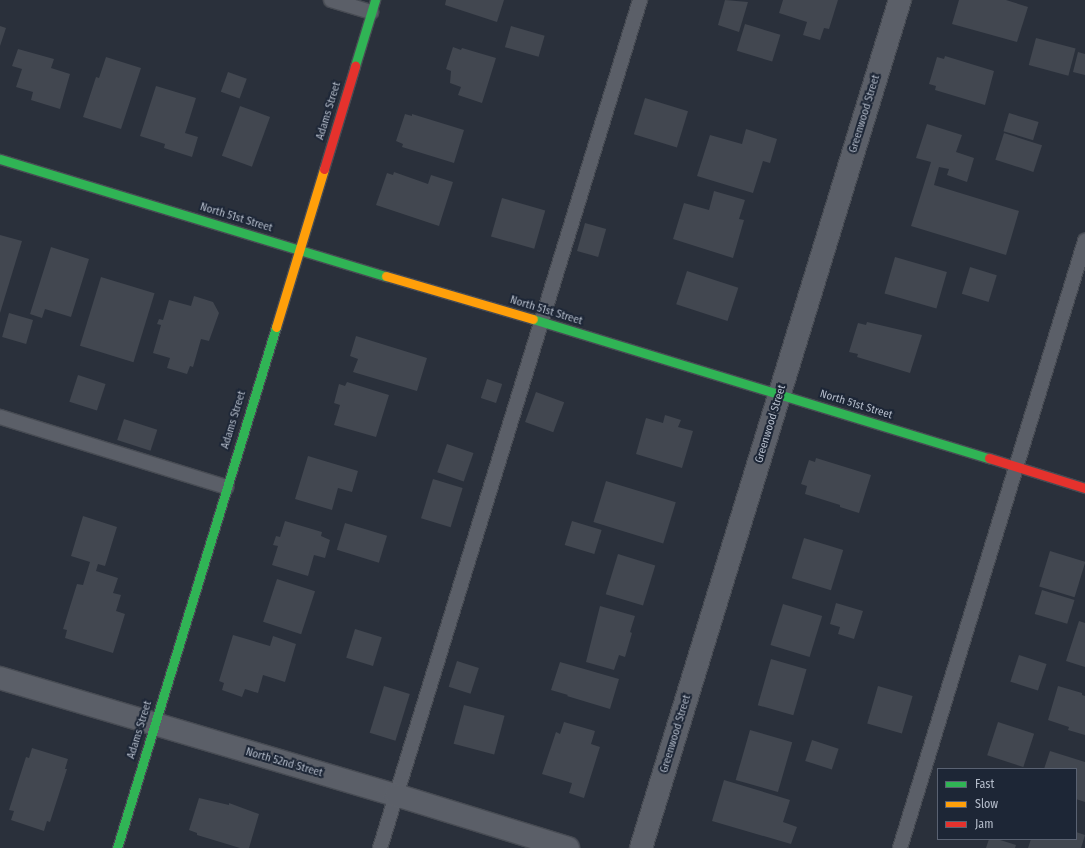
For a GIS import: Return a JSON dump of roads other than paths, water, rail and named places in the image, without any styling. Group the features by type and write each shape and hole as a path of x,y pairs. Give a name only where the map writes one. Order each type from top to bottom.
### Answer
{"street":[{"name":"Greenwood Street","path":"641,848 900,0"},
{"name":"Adams Street","path":"116,848 373,6"},
{"name":"North 51st Street","path":"0,159 299,250 541,321 1085,488"},
{"name":"North 52nd Street","path":"0,678 154,725 396,795 568,848"}],"lane":[{"path":"332,0 373,6"},
{"path":"380,848 640,0"},
{"path":"900,848 1085,241"},
{"path":"0,417 226,486"}]}
